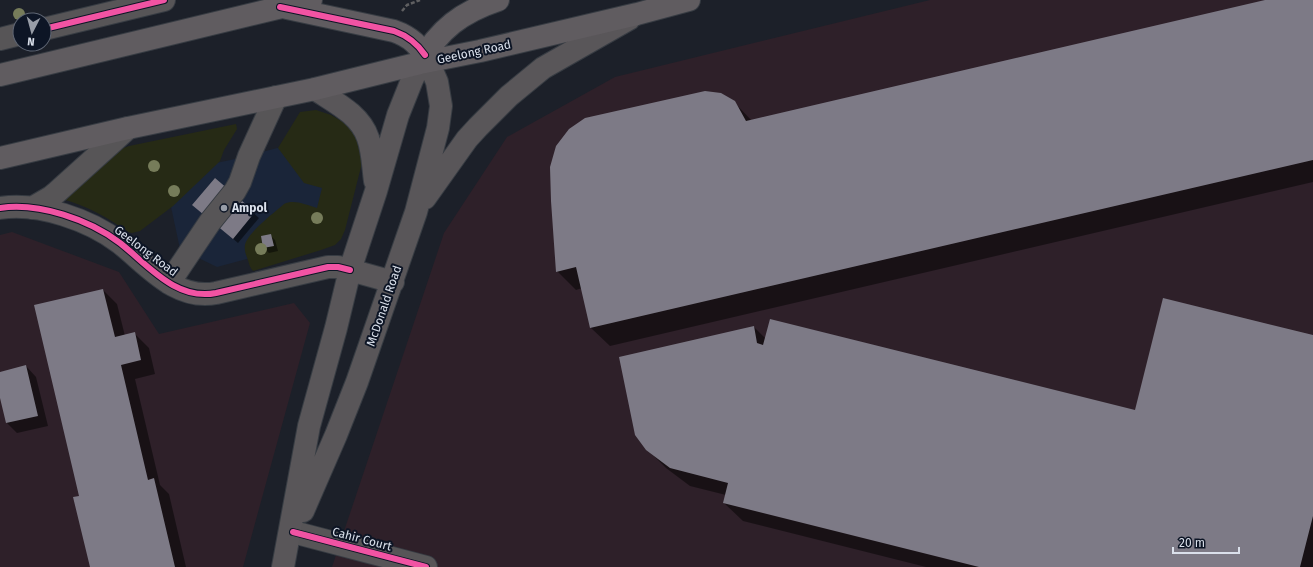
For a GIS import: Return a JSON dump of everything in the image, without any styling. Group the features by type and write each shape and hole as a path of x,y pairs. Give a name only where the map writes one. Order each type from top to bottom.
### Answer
{"highway":[{"path":"0,74 310,0"},
{"path":"425,60 438,36 455,21 481,6 498,0"},
{"name":"Geelong Road","path":"0,158 128,128 314,89 425,60 480,51 637,14 689,0"},
{"path":"280,7 394,31 414,41 425,60"}],"main road":[{"path":"416,212 467,139 508,96 534,74 637,14"},
{"name":"McDonald Road","path":"283,567 291,537 310,426 350,270 398,115 409,86 425,60 437,82 441,106 438,128 416,212 357,382 336,435 291,537"},
{"path":"314,89 349,112 363,128 368,137 370,146 376,190"},
{"path":"350,270 392,282"}],"street":[{"path":"52,27 164,0"},
{"path":"0,39 12,36"},
{"path":"169,283 210,222 235,191 276,97"},
{"path":"32,208 54,195 128,128"},
{"name":"Geelong Road","path":"0,208 32,208 67,216 97,228 120,243 158,276 169,283 198,294 211,294 334,267 350,270"},
{"name":"Cahir Court","path":"291,537 426,567"}],"shaded area":[{"path":"930,0 1313,0 1313,567 332,567 444,233 507,137 615,77"},
{"path":"318,137 331,236 217,267 180,249 164,174 240,158"},
{"path":"12,232 119,272 159,334 294,303 310,323 243,567 0,567 0,235"}],"green space":[{"path":"316,110 331,115 343,122 352,131 357,141 362,163 345,230 341,239 335,245 253,271 245,252 245,245 256,229 284,204 292,202 317,208 322,188 304,183 278,148 300,112"},
{"path":"236,124 237,129 224,150 220,161 173,206 140,231 132,233 128,232 96,212 62,199 121,149 129,146"}],"building":[{"path":"1265,0 1313,0 1313,160 590,328 576,267 556,272 550,167 556,146 569,129 585,118 705,91 721,93 735,101 746,121"},
{"name":"Ampol","path":"215,178 255,212 233,239 192,205"},
{"path":"271,234 274,246 263,248 261,236"},
{"path":"103,289 115,337 135,332 141,360 121,365 148,480 154,478 175,567 90,567 73,497 79,496 34,305"},
{"path":"1163,298 1313,335 1313,516 1300,567 979,567 723,503 728,483 670,468 646,450 635,435 619,357 754,326 757,343 763,345 770,319 1135,410"},
{"path":"26,365 38,416 6,423 0,398 0,372"}],"cycle path":[{"path":"52,27 164,0"},
{"path":"280,7 394,31 412,40 425,55"},
{"path":"0,208 15,207 47,210 79,220 108,235 120,243 152,271 175,286 188,292 202,294 216,293 328,267 338,267 350,270"},
{"path":"293,532 426,567"}],"place":[{"name":"Ampol","path":"224,208"}]}
